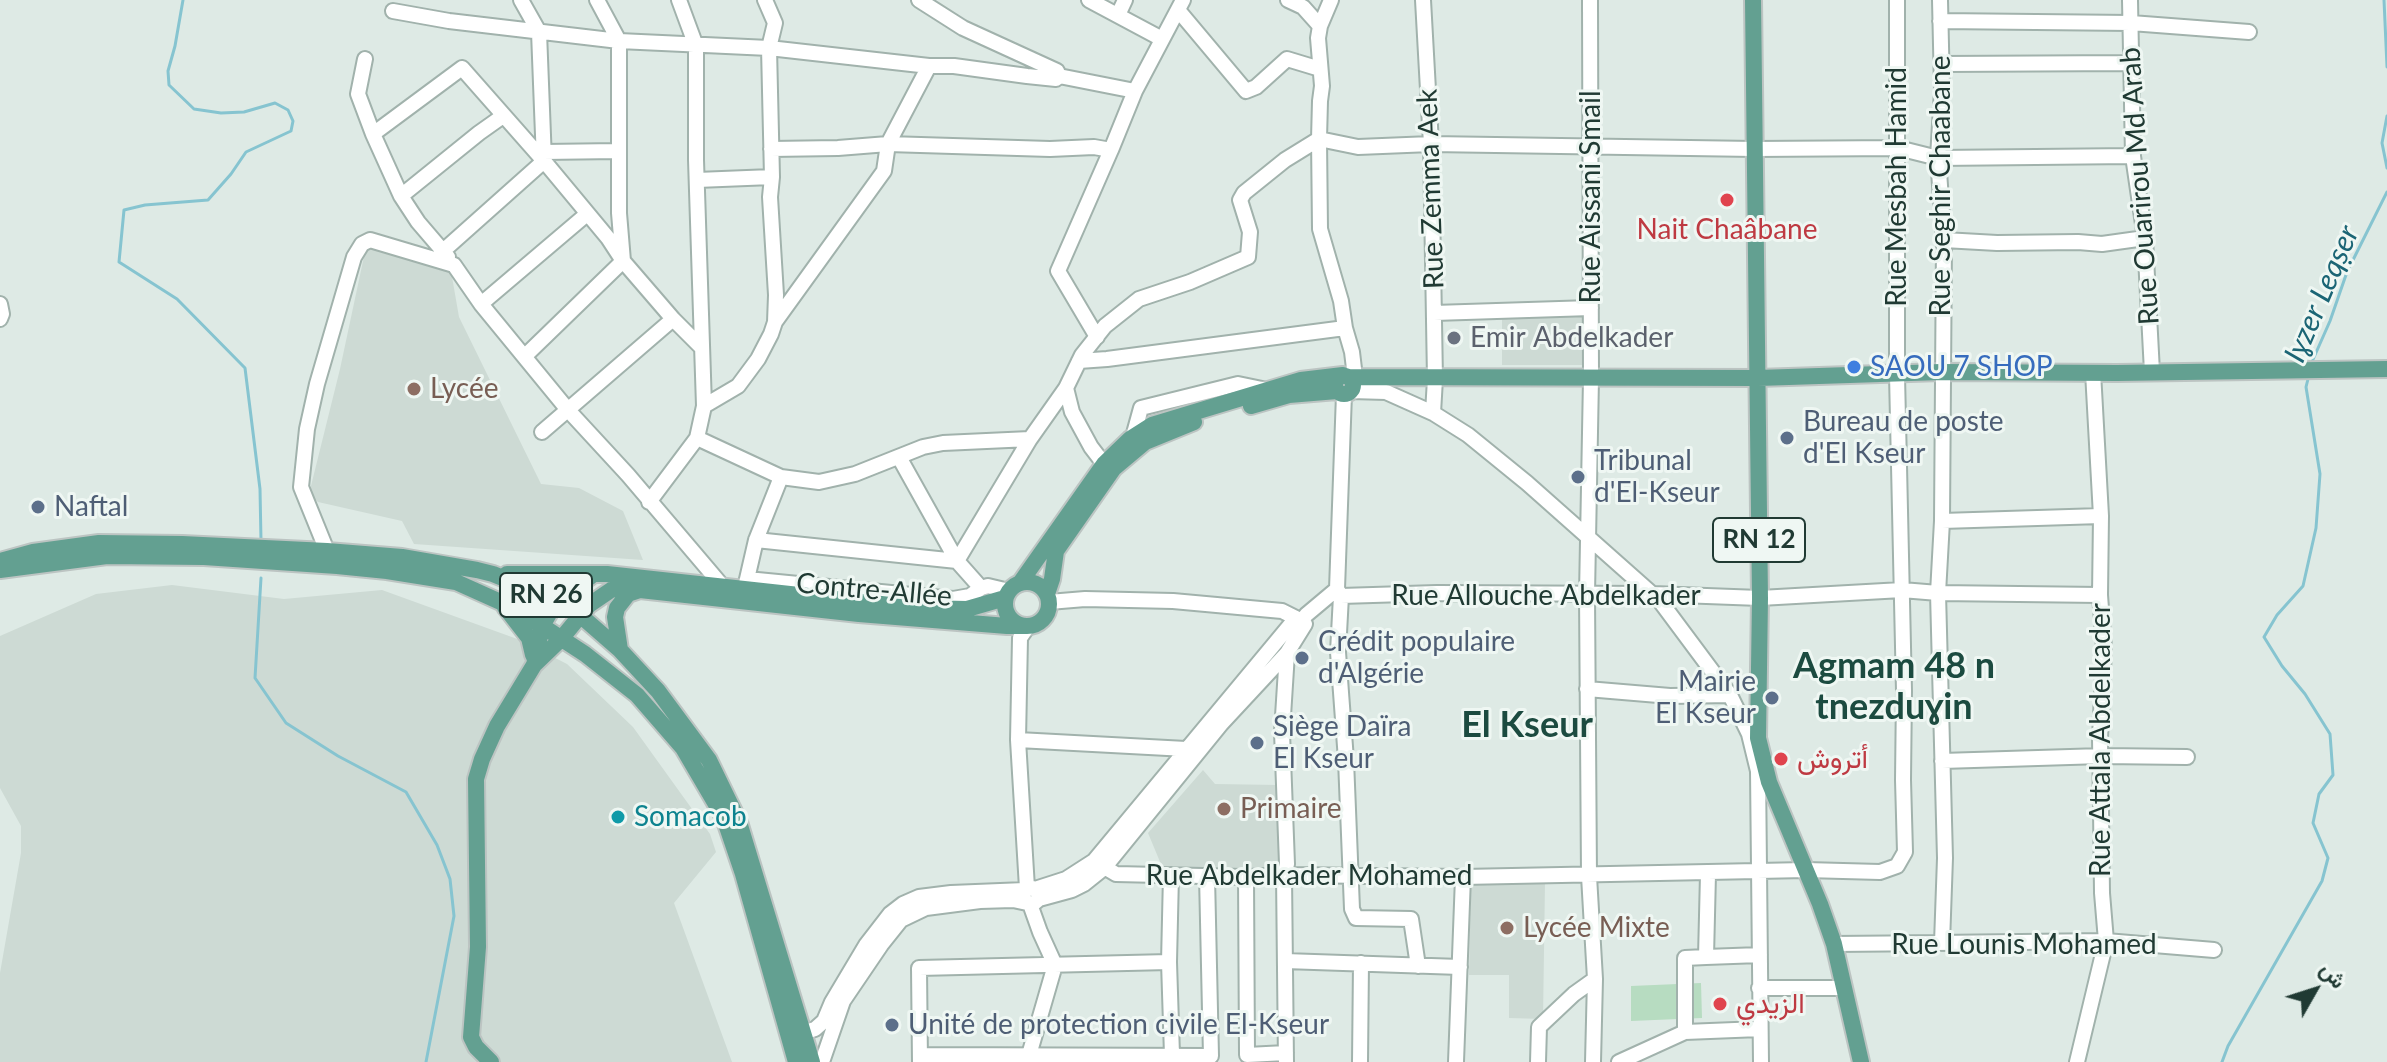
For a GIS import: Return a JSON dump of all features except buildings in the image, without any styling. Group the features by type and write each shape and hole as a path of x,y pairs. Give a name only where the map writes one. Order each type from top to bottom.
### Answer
{"main road":[{"name":"RN 12","path":"1753,0 1760,598 1758,738 1769,782 1834,944 1861,1062"},
{"path":"581,616 589,605 621,587 859,614 1028,625 1041,621 1046,615 1056,551 1114,468 1145,442 1186,425 1289,395 1347,384 1435,379 2387,369"},
{"path":"1028,625 1019,624 1009,616 1005,605 1011,590 1104,464 1133,437 1152,425 1301,380 1347,384"},
{"name":"RN 26","path":"0,561 33,552 99,543 327,551 402,557 493,574 557,600 620,650 658,691 709,760 739,822 812,1062"},
{"name":"RN 26","path":"0,570 107,556 204,557 349,567 456,582 501,601 542,626 585,654 637,695 666,725 724,818 796,1062"},
{"path":"493,574 653,578 724,588 745,585 918,608 967,609 1035,583 1048,598"},
{"path":"557,600 567,590 593,575"},
{"path":"620,650 615,617 617,608 628,594 644,590"},
{"name":"RN 26","path":"542,626 557,600"},
{"path":"501,601 529,638 534,665"},
{"name":"RN 26","path":"561,639 581,616"},
{"path":"534,665 542,626"},
{"path":"491,1062 471,1037 478,947 476,779 497,726 534,665 561,639"},
{"path":"534,665 557,650 585,654"}],"street":[{"path":"521,0 539,32 543,157"},
{"path":"597,0 619,41 619,213 623,261"},
{"path":"649,502 697,438 704,406 696,46 679,0"},
{"path":"704,406 738,386 758,359 775,322 769,48 775,23 765,0"},
{"path":"919,0 933,4 963,28 1057,71 1059,76"},
{"path":"1089,0 1162,39"},
{"path":"1118,15 1125,0"},
{"path":"1288,0 1303,7 1320,26"},
{"path":"1331,0 1318,38 1322,86 1320,229 1352,352 1347,384 1338,652 1346,760 1349,877 1352,909 1356,918 1411,919 1418,966"},
{"name":"Rue Zemma Aek","path":"1423,0 1431,144 1433,413"},
{"name":"Rue Aissani Smail","path":"1590,0 1591,378 1587,689 1589,876 1595,979 1593,1062"},
{"name":"Rue Mesbah Hamid","path":"1806,870 1880,872 1897,866 1905,852 1897,375 1897,0"},
{"name":"Rue Seghir Chaabane","path":"1834,944 1942,943 1945,858 1938,593 1942,521 1944,240 1938,158 1942,64 1940,0"},
{"name":"Rue Ouarirou Md Arab","path":"2130,0 2133,156 2145,238 2152,372"},
{"path":"1097,337 1058,271 1135,91 1180,5 1246,91 1256,87 1287,59 1320,69"},
{"path":"393,11 449,21 619,41 769,48 1056,79 1059,76 1135,91"},
{"path":"1940,21 2131,23 2249,32"},
{"path":"365,59 358,94 401,196 418,222 568,410 724,588"},
{"path":"1942,64 2130,63"},
{"path":"775,322 884,171 888,144 929,66"},
{"path":"373,134 462,68 543,157 623,261 701,347"},
{"path":"401,196 503,116"},
{"path":"957,561 1030,439 1066,388 1079,361 1105,326 1139,299 1190,282 1248,257 1250,232 1240,200 1244,193 1285,160 1319,139 1358,147 1431,144 1898,148 1938,158 2133,156"},
{"path":"771,149 888,144 1050,149 1094,147 1111,150"},
{"path":"443,251 543,157 618,151"},
{"path":"697,180 772,177"},
{"path":"481,304 587,214"},
{"path":"1944,240 2102,244 2145,238"},
{"path":"327,551 301,487 310,411 354,257 362,244 370,240 454,265"},
{"path":"525,356 623,261"},
{"path":"0,304 0,319"},
{"path":"1434,313 1591,308"},
{"path":"542,432 673,319"},
{"path":"1079,361 1345,328"},
{"name":"Rue Attala Abdelkader","path":"2077,1062 2106,941 2102,893 2100,738 2104,648 2100,595 2101,516 2093,372"},
{"path":"1347,384 1386,392 1433,413 1468,435 1653,594 1730,695 1749,734 1758,771 1761,1062"},
{"path":"1066,388 1072,412 1104,464"},
{"path":"697,438 781,477 819,482 855,474 923,447 943,443 1030,439"},
{"path":"899,457 957,561 981,588"},
{"path":"745,585 756,540 781,477"},
{"path":"1942,521 2101,516"},
{"path":"756,540 957,561"},
{"name":"Contre-Allée","path":"745,585 953,599 970,596 988,586 1011,590"},
{"name":"Rue Allouche Abdelkader","path":"1339,592 1653,594 1760,598 1902,590 2100,595"},
{"path":"1099,865 1186,749 1302,619 1339,592"},
{"path":"1048,598 1173,601 1282,611 1302,619"},
{"path":"1099,865 1287,653 1302,619"},
{"path":"1028,625 1020,638 1018,740 1031,896 1040,932 1055,965 1028,1059"},
{"path":"1246,877 1247,1055 1286,1058 1284,875 1287,864 1282,732 1287,653"},
{"path":"1587,689 1670,696 1730,695"},
{"path":"1018,740 1186,749"},
{"path":"1942,761 2187,757"},
{"name":"Rue Abdelkader Mohamed","path":"1031,896 1072,890 1084,884 1099,865 1116,874 1246,877 1589,876 1806,870"},
{"path":"1706,957 1708,874"},
{"path":"1171,875 1169,962 1172,1055"},
{"path":"1169,962 919,968 920,1059 1211,1056 1207,876"},
{"path":"1456,1062 1463,877"},
{"path":"802,1033 815,1029 824,1021 866,945 890,914 903,904 919,897 951,893 1031,896"},
{"path":"822,1062 843,1001 901,920 926,908 1031,896"},
{"name":"Rue Lounis Mohamed","path":"1834,944 2106,941 2214,950"},
{"path":"1685,1032 1685,958 1760,955"},
{"path":"1285,961 1460,967"},
{"path":"1360,1062 1361,963"},
{"path":"1538,1062 1539,1027 1595,979"},
{"path":"1759,988 1844,988"},
{"path":"1619,1062 1685,1032 1760,1029"}],"shaded area":[{"name":"Lycée","path":"366,247 451,271 459,317 541,484 579,488 623,511 643,560 414,544 402,521 318,502 309,494"},
{"path":"1584,316 1582,365 1502,365 1502,317"},
{"path":"172,585 284,599 382,590 520,640 567,664 633,727 710,834 716,852 674,903 732,1062 0,1062 0,973 21,853 21,826 0,788 0,636 96,594"},
{"name":"Primaire","path":"1203,770 1215,784 1278,785 1281,867 1163,869 1148,833"},
{"name":"Lycée Mixte","path":"1471,880 1545,882 1543,1019 1509,1018 1509,975 1469,975"}],"green space":[{"path":"1701,983 1702,1018 1631,1021 1631,986"}],"waterway":[{"path":"183,0 168,71 169,85 194,109 244,112 275,103 288,110 293,121 291,131 246,152 208,200 145,205 124,210 119,262 177,299 245,368 260,489 261,541"},
{"name":"Iɣzer Leqṣer","path":"2384,0 2387,67"},
{"name":"Iɣzer Leqṣer","path":"2387,116 2382,143 2387,168"},
{"name":"Iɣzer Leqṣer","path":"2311,364 2347,272 2387,192"},
{"name":"Iɣzer Leqṣer","path":"2222,1062 2228,1046 2322,881 2328,858 2313,823 2319,794 2333,775 2330,734 2264,637 2277,615 2303,586 2316,528 2320,474 2306,387 2309,375"},
{"path":"261,578 255,678 286,723 338,756 406,792 437,845 450,879 454,916 426,1062"}],"place":[{"name":"Nait Chaâbane","path":"1727,200"},
{"name":"Emir Abdelkader","path":"1454,338"},
{"name":"SAOU 7 SHOP","path":"1854,367"},
{"name":"Lycée","path":"414,389"},
{"name":"Bureau de poste d'El Kseur","path":"1787,438"},
{"name":"Tribunal d'El-Kseur","path":"1578,477"},
{"name":"Naftal","path":"38,507"},
{"name":"Crédit populaire d'Algérie","path":"1302,658"},
{"name":"Mairie El Kseur","path":"1772,698"},
{"name":"Siège Daïra El Kseur","path":"1257,743"},
{"name":"أتروش","path":"1781,759"},
{"name":"Primaire","path":"1224,809"},
{"name":"Somacob","path":"618,817"},
{"name":"Lycée Mixte","path":"1507,928"},
{"name":"الزيدي","path":"1720,1004"},
{"name":"Unité de protection civile El-Kseur","path":"892,1025"}],"district":[{"name":"Agmam 48 n tnezduɣin","path":"1894,686"},
{"name":"El Kseur","path":"1527,725"}]}
